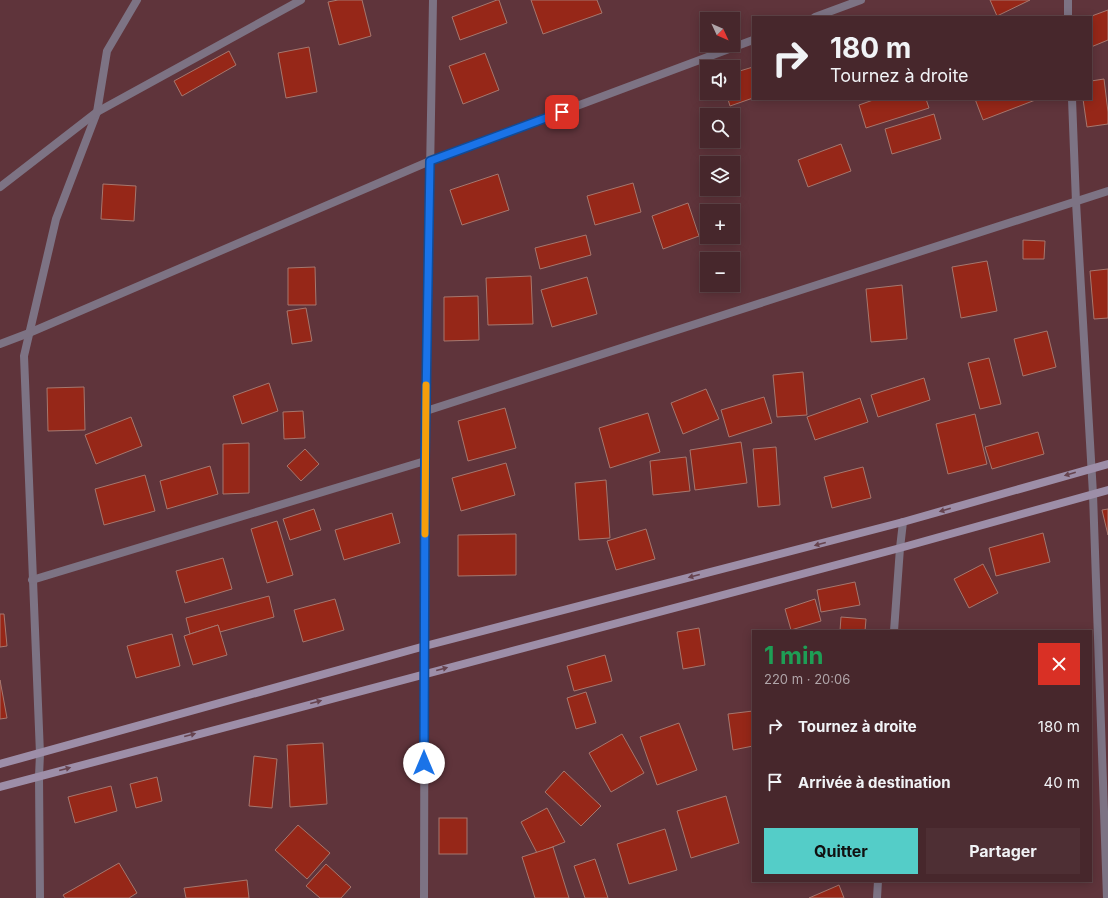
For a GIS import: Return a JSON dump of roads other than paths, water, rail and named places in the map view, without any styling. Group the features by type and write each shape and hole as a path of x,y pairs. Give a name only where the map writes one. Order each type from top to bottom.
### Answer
{"main road":[{"path":"0,764 425,646 903,522 1108,464"},
{"path":"0,786 900,548 1108,490"}],"street":[{"path":"40,898 40,754 24,356 56,219 97,112 108,51 137,0"},
{"path":"0,186 97,112 301,0"},
{"path":"424,898 425,461 433,0"},
{"path":"818,16 861,0"},
{"path":"1068,0 1068,16"},
{"path":"0,344 29,333 430,161 752,40"},
{"path":"1072,100 1076,202 1092,468 1107,898"},
{"path":"426,411 1108,191"},
{"path":"32,580 425,461"},
{"path":"894,630 903,522"},
{"path":"877,898 878,882"}]}
